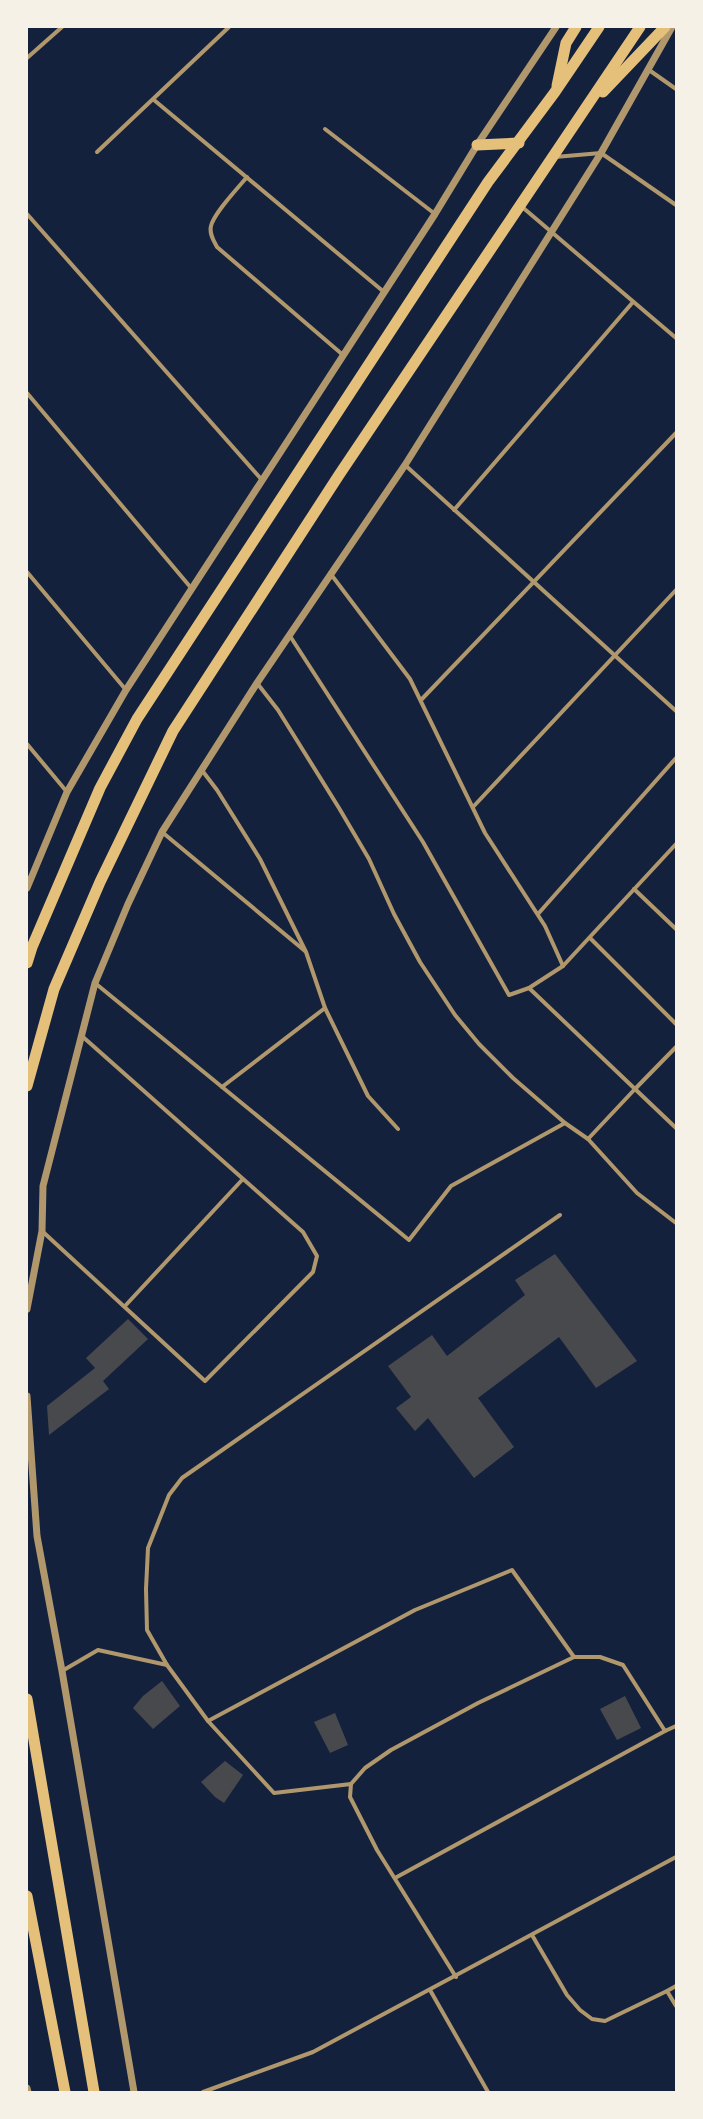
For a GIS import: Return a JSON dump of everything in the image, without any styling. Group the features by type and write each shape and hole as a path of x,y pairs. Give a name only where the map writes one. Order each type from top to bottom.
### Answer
{"highway":[{"path":"555,92 566,43 576,27"},
{"path":"27,963 32,947 100,788 137,719 488,182 519,143 599,27"},
{"path":"27,1086 54,989 100,882 173,731 339,475 640,27"},
{"path":"582,114 664,27"},
{"path":"477,145 519,143"},
{"path":"27,1699 94,2092"},
{"path":"27,1896 65,2092"}],"street":[{"path":"27,58 62,27"},
{"path":"96,152 154,100 229,27"},
{"path":"27,888 68,792 126,690 435,214 477,145 556,27"},
{"path":"27,1309 42,1231 43,1186 63,1104 83,1037 95,983 128,904 162,832 257,683 290,636 330,573 405,465 601,153 672,27"},
{"path":"649,70 676,89"},
{"path":"154,100 384,292"},
{"path":"325,128 435,214"},
{"path":"552,157 601,153 676,205"},
{"path":"247,177 219,212 211,226 212,238 218,247 343,355"},
{"path":"521,206 676,338"},
{"path":"27,214 262,480"},
{"path":"454,510 633,302"},
{"path":"27,393 192,589"},
{"path":"421,700 676,433"},
{"path":"405,465 676,712"},
{"path":"27,572 126,690"},
{"path":"330,573 410,679 485,833 538,914 564,966"},
{"path":"473,807 676,590"},
{"path":"290,636 423,842 509,996 529,988 564,966 676,844"},
{"path":"257,683 278,710 339,808 369,859 394,914 420,962 455,1014 479,1044 513,1078 566,1123 588,1139 637,1193 676,1223"},
{"path":"27,744 68,792"},
{"path":"538,914 676,758"},
{"path":"201,769 217,790 260,859 306,952 325,1008 368,1096 398,1129"},
{"path":"162,832 306,952"},
{"path":"634,889 676,929"},
{"path":"590,938 676,1024"},
{"path":"95,983 409,1240 451,1186 566,1123"},
{"path":"529,988 676,1128"},
{"path":"222,1087 325,1008"},
{"path":"42,1231 206,1381 313,1272 317,1256 303,1232 242,1180 83,1037"},
{"path":"588,1139 676,1047"},
{"path":"125,1306 242,1180"},
{"path":"351,1784 274,1793 208,1721 167,1665 147,1630 146,1589 148,1548 169,1496 182,1478 560,1215"},
{"path":"27,1396 37,1536 62,1670 134,2092"},
{"path":"208,1721 415,1610 512,1570 574,1657"},
{"path":"62,1670 98,1650 167,1665"},
{"path":"456,1977 377,1850 350,1798 351,1784 365,1768 391,1750 478,1703 574,1657 600,1657 623,1665 665,1731"},
{"path":"395,1878 676,1726"},
{"path":"203,2092 313,2052 456,1977 676,1858"},
{"path":"532,1935 567,1995 580,2010 592,2019 605,2021 676,1986"},
{"path":"430,1990 488,2092"},
{"path":"667,1991 676,2006"},
{"path":"27,2088 28,2092"}],"building":[{"path":"555,1254 637,1361 596,1388 559,1337 478,1398 514,1447 474,1478 428,1418 415,1431 396,1408 411,1397 388,1366 432,1335 447,1356 525,1295 515,1280"},
{"path":"128,1319 148,1339 103,1381 109,1389 49,1435 47,1406 95,1368 86,1358"},
{"path":"162,1681 180,1706 153,1729 133,1708 143,1696"},
{"path":"625,1696 641,1728 617,1740 600,1709"},
{"path":"335,1713 348,1745 330,1753 314,1722"},
{"path":"225,1761 243,1775 224,1803 215,1797 201,1782"}]}
